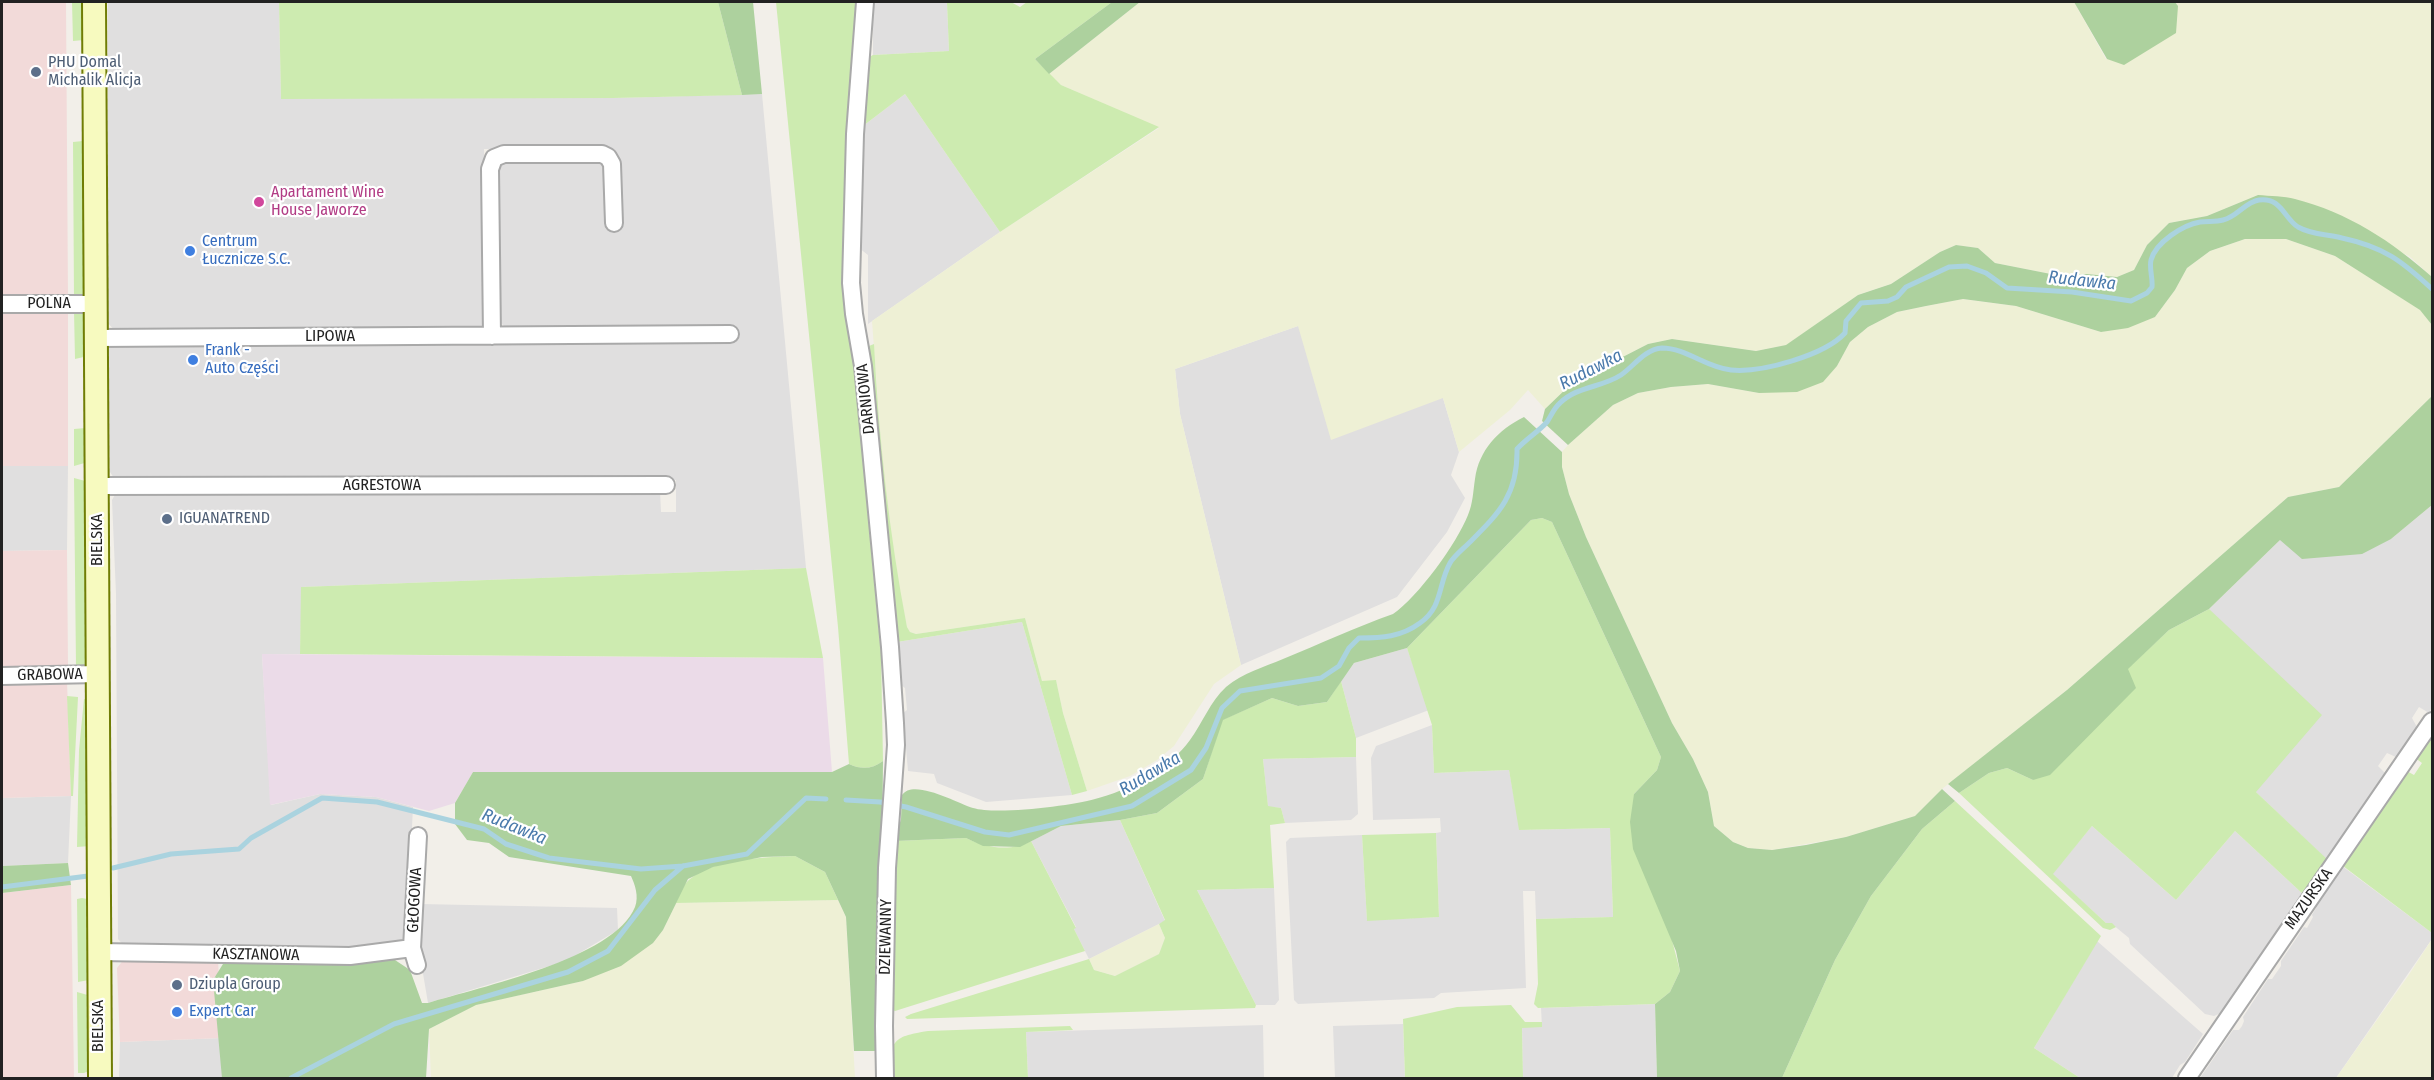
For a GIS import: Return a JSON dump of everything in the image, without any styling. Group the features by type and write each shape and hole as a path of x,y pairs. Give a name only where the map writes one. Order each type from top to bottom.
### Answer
{"main road":[{"name":"BIELSKA","path":"94,2 100,1078"}],"street":[{"name":"DARNIOWA","path":"865,2 855,134 851,283 863,366 890,647 896,745 892,796"},
{"path":"492,336 490,169 494,158 504,154 602,153 612,164 614,224"},
{"name":"POLNA","path":"2,304 96,304"},
{"name":"LIPOWA","path":"97,338 730,334"},
{"name":"AGRESTOWA","path":"97,486 666,485"},
{"name":"GRABOWA","path":"2,676 98,674"},
{"name":"MAZURSKA","path":"2187,1078 2433,721"},
{"name":"DZIEWANNY","path":"885,1078 884,1026 892,796"},
{"name":"GŁOGOWA","path":"417,965 412,948 418,836"},
{"name":"KASZTANOWA","path":"99,952 350,956 412,948"}],"shaded area":[{"path":"2,2 66,2 68,298 2,299"},
{"path":"108,2 279,2 281,98 613,98 762,94 806,568 302,587 300,654 262,654 271,805 320,794 376,797 413,807 406,945 349,953 125,947 118,939 116,594 112,500 116,493 660,491 661,512 676,512 676,480 121,480 114,478 110,472 108,347 113,343 510,332 499,321 498,163 505,157 603,162 607,167 610,231 618,231 615,149 484,149 487,328 114,330 108,323"},
{"path":"873,2 985,2 947,3 949,51 873,55"},
{"path":"905,94 1000,232 868,324 868,255 859,248 863,126"},
{"path":"2,310 68,310 68,466 2,466"},
{"path":"1298,326 1443,398 1459,452 1451,475 1465,498 1447,532 1397,597 1241,665 1180,414 1175,369"},
{"path":"2,466 68,466 67,550 2,551"},
{"path":"2432,505 2432,707 2429,713 2419,707 2412,718 2418,729 2398,758 2387,753 2378,766 2386,774 2326,859 2256,792 2209,609 2280,540 2391,539"},
{"path":"67,550 68,666 2,667 2,551"},
{"path":"1022,622 1072,795 986,802 937,783 934,774 908,771 903,713 907,710 905,688 901,685 897,642"},
{"path":"1407,648 1429,710 1356,738 1341,681 1354,663"},
{"path":"262,654 823,658 832,772 473,772 455,803 429,811 376,797 320,794 270,805"},
{"path":"67,681 71,796 2,798 2,683"},
{"path":"1432,725 1434,773 1509,770 1520,830 1610,828 1613,917 1536,919 1535,891 1523,891 1526,988 1441,993 1434,998 1298,1004 1294,1000 1286,842 1290,838 1362,835 1367,920 1439,917 1436,833 1441,832 1440,818 1373,820 1371,758 1376,746"},
{"path":"1356,757 1358,814 1351,820 1285,823 1281,808 1268,807 1263,759"},
{"path":"71,796 68,863 2,866 2,798"},
{"path":"1120,820 1165,921 1089,959 1074,929 1076,927 1031,841 1061,826"},
{"path":"2092,826 2176,900 2235,831 2305,896 2221,1013 2214,1016 2205,1014 2130,944 2129,938 2112,924 2106,923 2052,874"},
{"path":"2342,866 2432,933 2432,939 2336,1078 2200,1078 2233,1030 2239,1030 2242,1026 2243,1017 2268,979 2272,979 2281,966 2281,961 2304,927 2307,928 2315,907"},
{"path":"71,885 74,1078 2,1078 2,893"},
{"path":"1274,888 1279,1000 1275,1005 1256,1005 1197,890"},
{"path":"420,904 617,908 618,930 566,961 428,1003 418,944"},
{"path":"2097,941 2203,1034 2172,1078 2080,1078 2034,1048"},
{"path":"124,959 218,960 222,1038 120,1042 117,968"},
{"path":"1655,1004 1657,1078 1523,1078 1522,1027 1542,1027 1541,1008"},
{"path":"1403,1024 1405,1078 1335,1078 1333,1026"},
{"path":"1263,1025 1264,1078 1028,1078 1026,1032"},
{"path":"222,1038 227,1078 119,1078 120,1042"}],"green space":[{"path":"72,2 86,2 84,40 73,41"},
{"path":"279,2 718,2 742,95 613,98 281,99"},
{"path":"718,2 753,2 762,94 742,95"},
{"path":"776,2 860,2 846,283 881,653 883,761 867,768 849,764 838,627"},
{"path":"1011,2 1020,7 1027,2 1112,2 1035,59 1061,85 1159,127 1000,232 905,94 863,126 867,58 873,55 949,51 947,3"},
{"path":"1112,2 1140,2 1049,74 1035,59"},
{"path":"1140,2 2074,2 2106,59 2178,6 2175,2 2432,2 2432,277 2409,256 2258,195 2207,216 2169,223 2147,245 2134,270 2117,277 2087,274 2061,276 1995,263 1978,248 1956,245 1940,252 1891,284 1858,295 1787,345 1756,351 1672,339 1648,344 1572,383 1545,409 1528,390 1510,410 1459,452 1443,398 1331,440 1298,326 1175,369 1180,414 1241,665 1214,684 1174,746 1157,760 1130,776 1087,791 1063,713 1056,681 1042,681 1025,618 916,634 910,632 907,627 895,568 883,468 872,321 1000,232 1159,128 1061,85 1049,74"},
{"path":"2074,2 2175,2 2178,6 2176,33 2124,65 2107,59"},
{"path":"83,141 87,144 85,295 74,298 73,142"},
{"path":"2258,195 2291,198 2314,205 2351,220 2385,240 2432,277 2432,325 2420,310 2335,256 2286,239 2245,239 2210,251 2187,268 2175,290 2155,317 2128,328 2101,332 2016,306 1963,299 1897,312 1868,327 1850,342 1837,366 1823,382 1797,392 1759,393 1708,384 1638,393 1613,405 1568,445 1542,421 1545,409 1572,383 1648,344 1672,339 1756,351 1786,345 1858,295 1891,284 1940,252 1956,245 1978,248 1995,263 2061,276 2087,274 2117,277 2134,270 2147,245 2169,223 2207,216"},
{"path":"2245,239 2286,239 2335,256 2421,310 2432,325 2432,396 2339,487 2288,497 2067,690 1942,789 1915,816 1846,837 1772,850 1748,848 1733,842 1714,826 1708,792 1693,759 1672,723 1586,537 1569,494 1562,467 1562,452 1568,445 1613,405 1638,393 1708,384 1759,393 1837,366 1850,342 1868,327 1897,312 1962,299 2016,306 2101,332 2155,317 2175,290 2187,268 2210,251"},
{"path":"74,311 88,315 88,356 75,359"},
{"path":"874,344 886,486 907,627 910,632 916,634 1025,618 1042,681 1056,680 1063,713 1087,791 1072,795 1022,622 897,642 868,358 869,346"},
{"path":"2432,396 2432,505 2391,539 2362,554 2302,559 2280,540 2209,609 2169,630 2128,669 2136,688 2050,775 2033,780 2007,768 1989,773 1959,793 1948,784 2067,690 2288,497 2339,487"},
{"path":"1524,417 1562,452 1562,467 1569,494 1586,537 1672,723 1693,759 1708,792 1714,826 1733,842 1748,848 1772,850 1846,837 1915,816 1942,789 1955,801 1922,829 1871,896 1835,960 1782,1078 1657,1078 1655,1004 1670,992 1680,971 1676,951 1633,849 1630,822 1634,794 1657,770 1661,757 1552,522 1542,518 1531,520 1407,648 1354,663 1327,702 1298,706 1272,698 1223,720 1203,779 1157,813 1120,820 1061,826 1020,847 983,846 966,838 895,841 901,819 902,795 908,790 925,790 973,808 998,811 1034,809 1095,799 1135,784 1148,777 1182,750 1215,699 1239,678 1393,614 1425,583 1463,527 1470,511 1477,469 1485,450 1506,428"},
{"path":"86,428 88,462 74,466 74,429"},
{"path":"74,478 89,482 87,665 76,667"},
{"path":"1542,518 1552,522 1661,757 1657,770 1634,794 1680,971 1670,992 1655,1004 1538,1008 1534,1004 1538,984 1536,919 1613,917 1610,828 1519,830 1509,770 1434,773 1432,725 1407,648 1531,520"},
{"path":"806,568 823,658 300,654 301,587"},
{"path":"2209,609 2322,715 2256,792 2329,861 2305,896 2235,831 2176,900 2092,826 2053,874 2106,923 2112,923 2116,927 2110,930 2103,928 1959,793 1989,773 2007,768 2033,780 2127,669 2169,630"},
{"path":"1341,681 1356,738 1356,757 1263,759 1268,806 1281,808 1285,823 1270,825 1274,888 1197,890 1256,1005 1255,1008 907,1019 905,1017 1089,959 1094,970 1115,976 1159,954 1165,938 1159,924 1165,920 1120,820 1157,813 1203,779 1222,720 1272,698 1298,706 1327,702"},
{"path":"67,696 78,697 73,796 71,796"},
{"path":"84,699 87,700 90,846 77,847 79,750"},
{"path":"2432,730 2432,933 2343,866 2405,770 2414,775 2422,763 2414,757"},
{"path":"883,761 880,1051 854,1051 846,917 825,872 795,856 762,857 713,867 688,879 663,930 653,943 621,966 583,981 476,1005 429,1029 426,1078 222,1078 213,980 223,964 235,960 389,956 410,970 422,1003 428,1003 510,979 574,956 601,942 622,925 635,907 637,899 631,876 509,857 489,843 467,840 455,824 455,803 473,772 832,772 849,764 867,768"},
{"path":"1955,801 2101,936 2034,1048 2080,1078 1782,1078 1835,960 1871,896 1922,829"},
{"path":"1436,833 1439,917 1367,921 1362,835"},
{"path":"966,838 982,844 1007,848 1031,841 1076,928 1074,929 1085,951 895,1011 890,1009 895,841"},
{"path":"795,856 825,872 838,900 676,903 688,881 712,867 740,860"},
{"path":"68,863 71,885 2,893 2,866"},
{"path":"77,899 87,899 90,904 89,980 78,982"},
{"path":"838,900 846,917 855,1078 431,1078 429,1029 475,1005 583,981 663,930 676,903"},
{"path":"1159,924 1165,938 1159,954 1115,976 1094,970 1089,959"},
{"path":"2432,939 2432,1078 2336,1078 2408,976"},
{"path":"77,992 91,996 91,1070 84,1073 78,1073"},
{"path":"1511,1005 1525,1022 1542,1022 1542,1027 1522,1028 1523,1078 1405,1078 1403,1019 1457,1007"},
{"path":"1070,1026 1073,1030 1026,1032 1028,1078 890,1078 892,1048 895,1043 906,1036 928,1031"}],"waterway":[{"name":"Rudawka","path":"846,800 880,802 906,807 985,832 1009,835 1132,806 1191,770 1206,748 1222,708 1240,691 1321,678 1339,666 1349,648 1359,638 1398,634 1413,628 1427,617 1433,610 1452,560 1505,502 1514,479 1517,449 1547,422 1556,407 1567,397 1621,375 1656,349 1680,351 1713,366 1731,370 1759,369 1792,361 1836,341 1845,333 1846,321 1861,303 1888,301 1897,297 1906,287 1949,267 1967,266 1986,273 2007,288 2072,292 2131,301 2147,293 2152,287 2151,260 2158,247 2171,235 2193,224 2228,218 2259,200 2266,200 2277,205 2293,223 2303,230 2357,242 2392,256 2432,289"},
{"name":"Rudawka","path":"113,868 171,854 239,849 251,838 322,798 377,802 484,829 506,844 549,858 641,869 683,866 747,854 806,798 826,799"},
{"path":"291,1078 394,1024 568,972 608,951 655,890 683,866"},
{"name":"Rudawka","path":"2,887 88,876"}],"place":[{"name":"PHU Domal Michalik Alicja","path":"36,72"},
{"name":"Apartament Wine House Jaworze","path":"259,202"},
{"name":"Centrum Łucznicze S.C.","path":"190,251"},
{"name":"Frank - Auto Części","path":"193,360"},
{"name":"IGUANATREND","path":"167,519"},
{"name":"Dziupla Group","path":"177,985"},
{"name":"Expert Car","path":"177,1012"}]}
